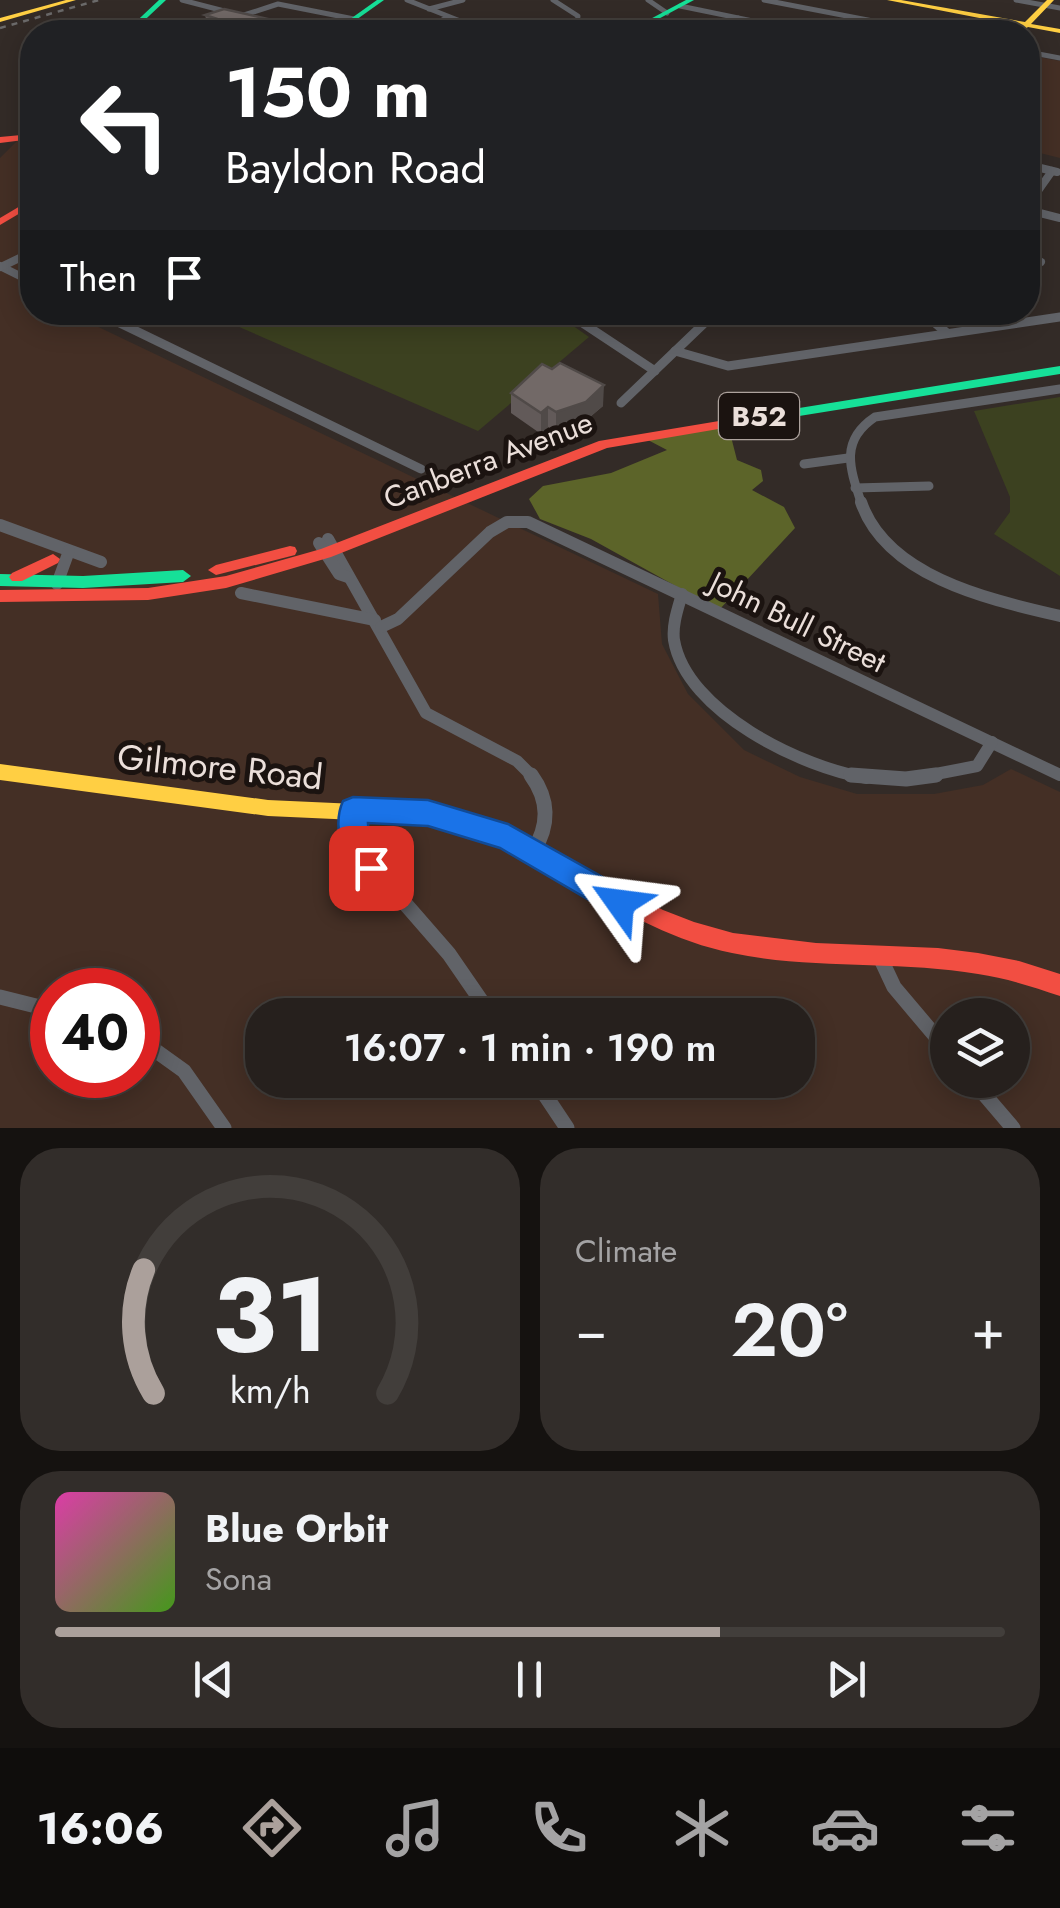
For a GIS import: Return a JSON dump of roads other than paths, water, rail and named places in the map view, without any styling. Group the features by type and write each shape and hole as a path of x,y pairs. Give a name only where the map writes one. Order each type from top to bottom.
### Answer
{"main road":[{"path":"0,20 73,0"},
{"path":"141,20 163,0"},
{"path":"893,0 991,20"},
{"path":"653,20 679,6"},
{"name":"Canberra Avenue","path":"0,580 48,589 148,594 226,582 327,546 523,458 605,434 1060,360"},
{"name":"Canberra Avenue","path":"327,546 370,535 604,444 1060,370"},
{"path":"0,580 28,574 60,552"},
{"name":"Canberra Avenue","path":"0,596 48,589"},
{"name":"Gilmore Road","path":"0,772 291,810 409,811 460,820 533,852 620,903 709,938 786,950 987,960 1036,973 1060,985"}],"street":[{"path":"182,0 257,20"},
{"path":"407,0 456,20"},
{"path":"429,9 463,0"},
{"path":"556,0 578,14 577,20"},
{"path":"648,0 747,20"},
{"path":"764,0 868,20"},
{"path":"1016,0 1052,4"},
{"path":"241,16 275,4 355,17"},
{"path":"442,20 448,17"},
{"path":"1040,192 1056,172"},
{"path":"129,325 421,469"},
{"path":"586,325 655,371"},
{"path":"937,325 947,333"},
{"path":"676,352 728,366 1004,325"},
{"path":"622,403 702,326"},
{"path":"1060,389 875,417 856,429 848,458 871,526 905,558 1000,601 1060,616"},
{"path":"804,464 848,458"},
{"path":"856,488 929,486"},
{"name":"John Bull Street","path":"378,624 398,620 490,532 514,521 533,523 1060,775"},
{"path":"0,525 60,552 101,562"},
{"path":"370,535 355,550 348,573 431,718 517,761 535,778 547,812 544,834 533,852"},
{"path":"327,546 338,574 348,573"},
{"path":"48,589 60,552"},
{"path":"240,594 378,624"},
{"path":"682,594 674,638 693,678 730,716 802,764 874,781 934,779 977,766 992,742"},
{"path":"353,810 355,846 449,954 479,998"},
{"path":"879,955 894,986 930,1029"},
{"path":"0,997 30,1004"},
{"path":"160,1054 184,1072 224,1128"},
{"path":"547,1098 567,1128"},
{"path":"987,1098 1013,1128"}],"railway":[{"path":"28,20 99,0"},
{"path":"0,28 20,22"}]}
